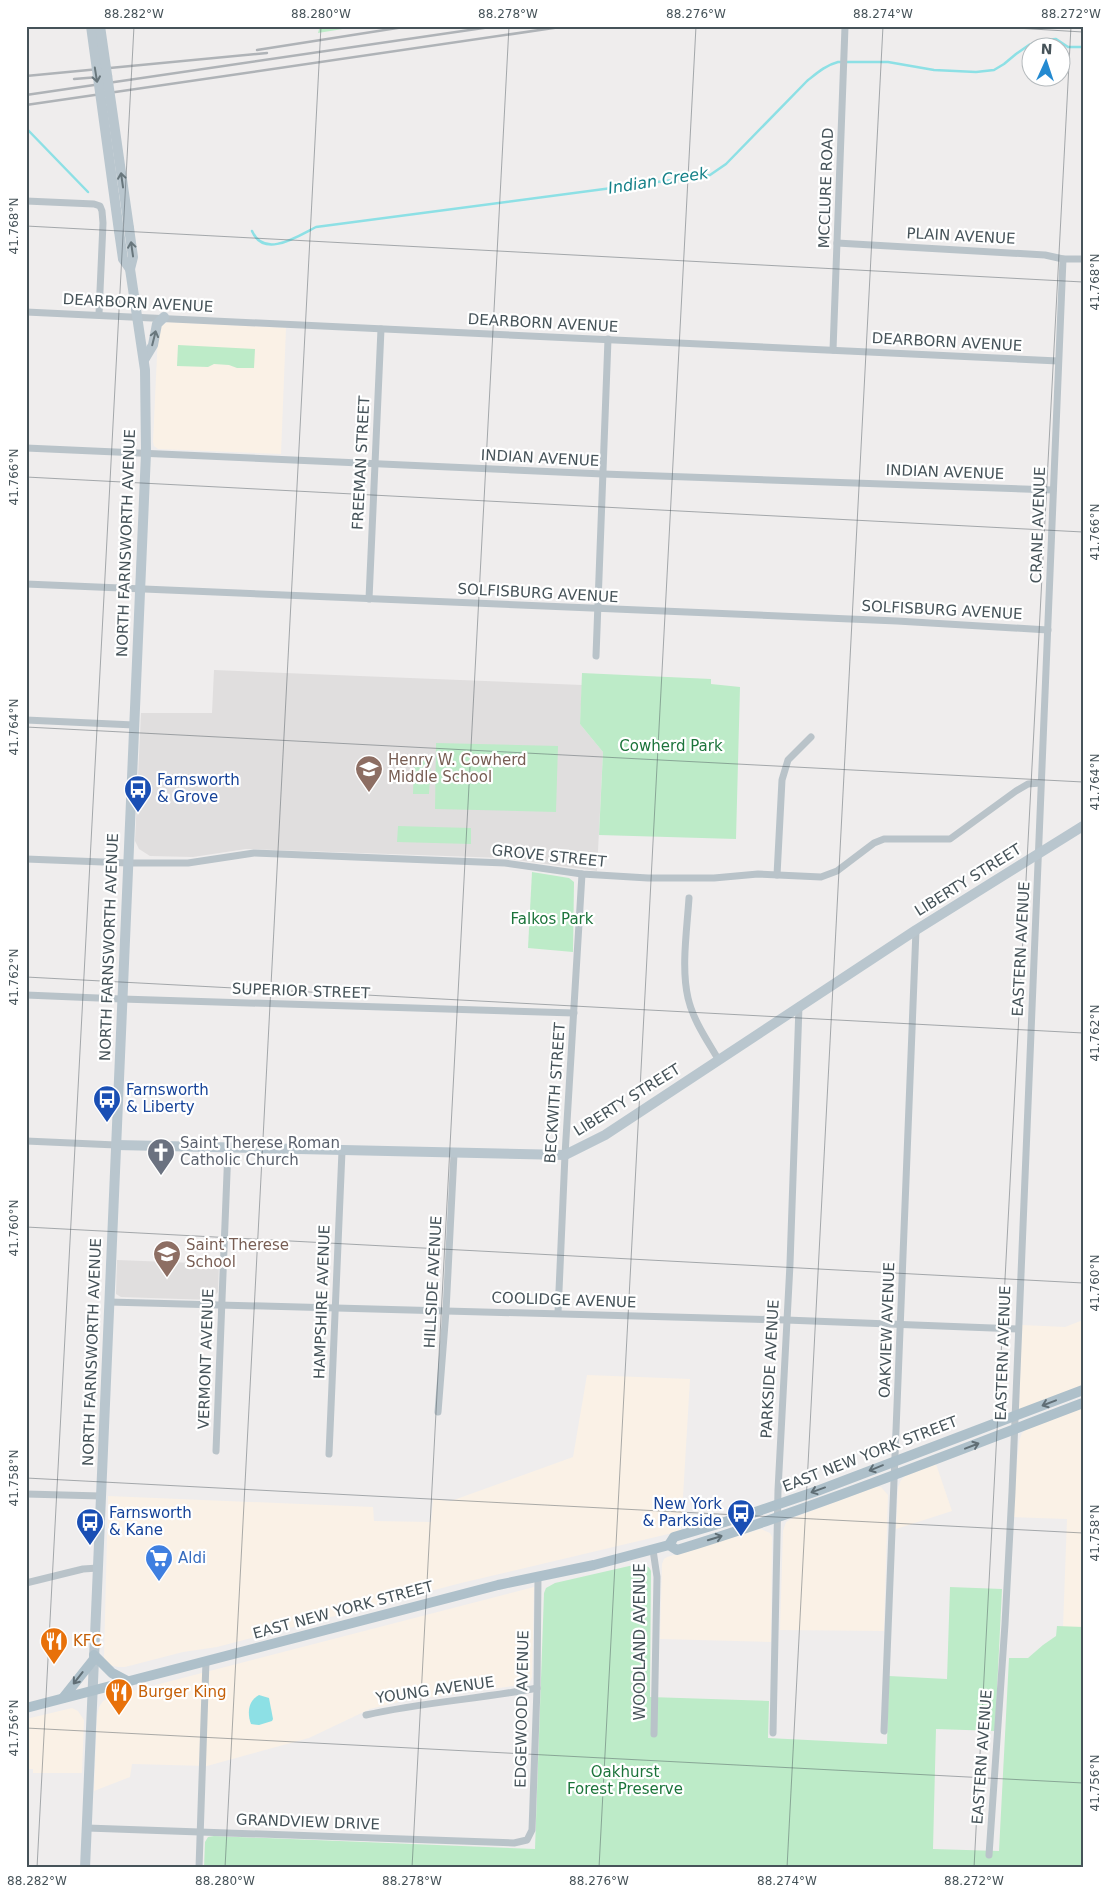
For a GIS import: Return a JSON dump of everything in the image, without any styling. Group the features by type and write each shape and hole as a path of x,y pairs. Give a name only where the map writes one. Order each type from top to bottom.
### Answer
{"main road":[{"name":"NORTH FARNSWORTH AVENUE","path":"91,26 94,63 124,230"},
{"name":"NORTH FARNSWORTH AVENUE","path":"85,1868 146,453 144,360 130,269 123,258 124,230 100,26"},
{"path":"144,360 153,345 157,324 164,317"},
{"name":"LIBERTY STREET","path":"116,1145 565,1156 605,1134 916,930 1083,826"},
{"name":"EAST NEW YORK STREET","path":"669,1546 674,1537 778,1505 1083,1390"},
{"name":"EAST NEW YORK STREET","path":"26,1708 538,1576 594,1565 669,1546 677,1550 778,1519 1083,1403"},
{"path":"63,1698 94,1657 112,1674 127,1681"}],"street":[{"name":"MCCLURE ROAD","path":"832,350 845,27"},
{"path":"26,201 94,204 100,206 103,223 99,314"},
{"name":"PLAIN AVENUE","path":"837,243 1045,254 1063,259 1083,259"},
{"name":"CRANE AVENUE","path":"1039,853 1040,783 1063,259"},
{"name":"DEARBORN AVENUE","path":"26,312 164,317 1058,361"},
{"name":"FREEMAN STREET","path":"369,599 381,329"},
{"path":"596,656 608,339"},
{"name":"INDIAN AVENUE","path":"26,448 603,474 1053,490"},
{"name":"SOLFISBURG AVENUE","path":"26,584 598,610 897,621 1048,630"},
{"path":"26,720 134,725"},
{"path":"777,875 782,780 788,760 811,737"},
{"name":"GROVE STREET","path":"26,859 188,863 254,853 505,863 582,874 714,878 758,874 821,877 836,871 874,843 884,839 950,839 1016,791 1028,784 1040,783"},
{"name":"EASTERN AVENUE","path":"989,1854 1005,1624 1039,853"},
{"name":"BECKWITH STREET","path":"558,1313 565,1156 582,874"},
{"path":"689,898 685,968 688,998 701,1030 718,1059"},
{"name":"OAKVIEW AVENUE","path":"884,1731 916,930"},
{"name":"SUPERIOR STREET","path":"26,995 574,1013"},
{"name":"PARKSIDE AVENUE","path":"773,1733 778,1505 790,1264 799,1006"},
{"name":"LIBERTY STREET","path":"26,1141 116,1145"},
{"name":"VERMONT AVENUE","path":"216,1451 228,1148"},
{"name":"HAMPSHIRE AVENUE","path":"329,1454 342,1151"},
{"name":"HILLSIDE AVENUE","path":"438,1412 446,1311 454,1154"},
{"name":"COOLIDGE AVENUE","path":"109,1302 558,1313 1018,1329"},
{"path":"26,1494 101,1496"},
{"name":"WOODLAND AVENUE","path":"653,1550 657,1577 654,1734"},
{"path":"26,1584 98,1568"},
{"name":"EDGEWOOD AVENUE","path":"527,1840 532,1830 537,1688 538,1576"},
{"path":"198,1868 206,1661"},
{"name":"YOUNG AVENUE","path":"366,1714 402,1707 494,1696 537,1688"},
{"name":"GRANDVIEW DRIVE","path":"87,1828 514,1843 527,1840"}],"shaded area":[{"path":"168,322 286,328 281,454 158,449 154,446 158,334 162,325"},
{"name":"Henry W. Cowherd Middle School","path":"214,670 582,685 580,724 603,752 597,871 503,858 246,849 193,857 150,856 139,849 135,841 141,713 212,713"},
{"name":"Saint Therese School","path":"117,1260 219,1264 218,1292 211,1300 121,1297 116,1294"},
{"path":"1083,1320 1083,1385 1019,1410 1022,1325 1065,1327"},
{"path":"587,1375 690,1379 681,1531 461,1583 217,1647 183,1652 125,1667 109,1665 104,1658 108,1496 373,1507 374,1521 431,1522 433,1499 451,1501 573,1457"},
{"path":"1083,1408 1083,1627 1063,1627 1067,1519 1012,1517 1019,1441 1022,1433 1027,1429"},
{"path":"936,1464 952,1511 896,1529 898,1487 901,1480 905,1476"},
{"path":"875,1487 881,1487 888,1495 884,1631 780,1630 783,1531 786,1522"},
{"path":"761,1529 770,1533 772,1537 771,1642 660,1639 662,1564 664,1559"},
{"path":"534,1587 532,1677 529,1684 403,1701 370,1709 309,1738 207,1766 132,1764 130,1777 94,1791 97,1716 103,1701 113,1696"},
{"path":"72,1708 78,1711 84,1720 82,1773 33,1773 33,1769 26,1769 26,1719"}],"green space":[{"path":"320,26 361,26 318,33"},
{"path":"178,345 255,349 254,368 237,368 229,365 214,364 208,367 177,366"},
{"name":"Cowherd Park","path":"582,673 711,679 711,684 740,687 736,839 599,835 603,752 580,724"},
{"path":"436,743 558,746 556,812 435,809"},
{"path":"414,760 431,761 429,794 413,794"},
{"path":"398,826 471,828 471,844 397,842"},
{"name":"Falkos Park","path":"532,872 569,878 574,882 573,952 528,948"},
{"name":"Oakhurst Forest Preserve","path":"638,1564 648,1566 651,1571 650,1697 769,1701 768,1738 887,1744 889,1676 947,1679 950,1587 1002,1589 995,1731 936,1729 933,1849 999,1851 1009,1658 1028,1658 1056,1636 1057,1626 1083,1627 1083,1868 204,1868 205,1842 208,1837 214,1836 535,1849 544,1593 546,1588 555,1583"}],"water":[{"path":"259,1695 269,1698 273,1719 259,1725 251,1724 249,1708"}],"waterway":[{"name":"Indian Creek","path":"252,231 257,239 265,243 282,243 316,227 710,175 726,164 807,81 834,63 888,62 934,70 976,72 994,70 1029,45 1042,40 1056,39 1068,47 1083,47"},
{"path":"26,128 88,192"}],"railway":[{"path":"257,50 410,26"},
{"path":"26,95 497,26"},
{"path":"26,105 567,26"},
{"path":"26,76 267,53"},
{"path":"74,79 111,76"}],"place":[{"name":"Henry W. Cowherd Middle School","path":"369,793"},
{"name":"Farnsworth & Grove","path":"138,813"},
{"name":"Farnsworth & Liberty","path":"107,1123"},
{"name":"Saint Therese Roman Catholic Church","path":"161,1176"},
{"name":"Saint Therese School","path":"167,1278"},
{"name":"New York & Parkside","path":"741,1537"},
{"name":"Farnsworth & Kane","path":"90,1546"},
{"name":"Aldi","path":"159,1582"},
{"name":"KFC","path":"54,1665"},
{"name":"Burger King","path":"119,1716"}]}
